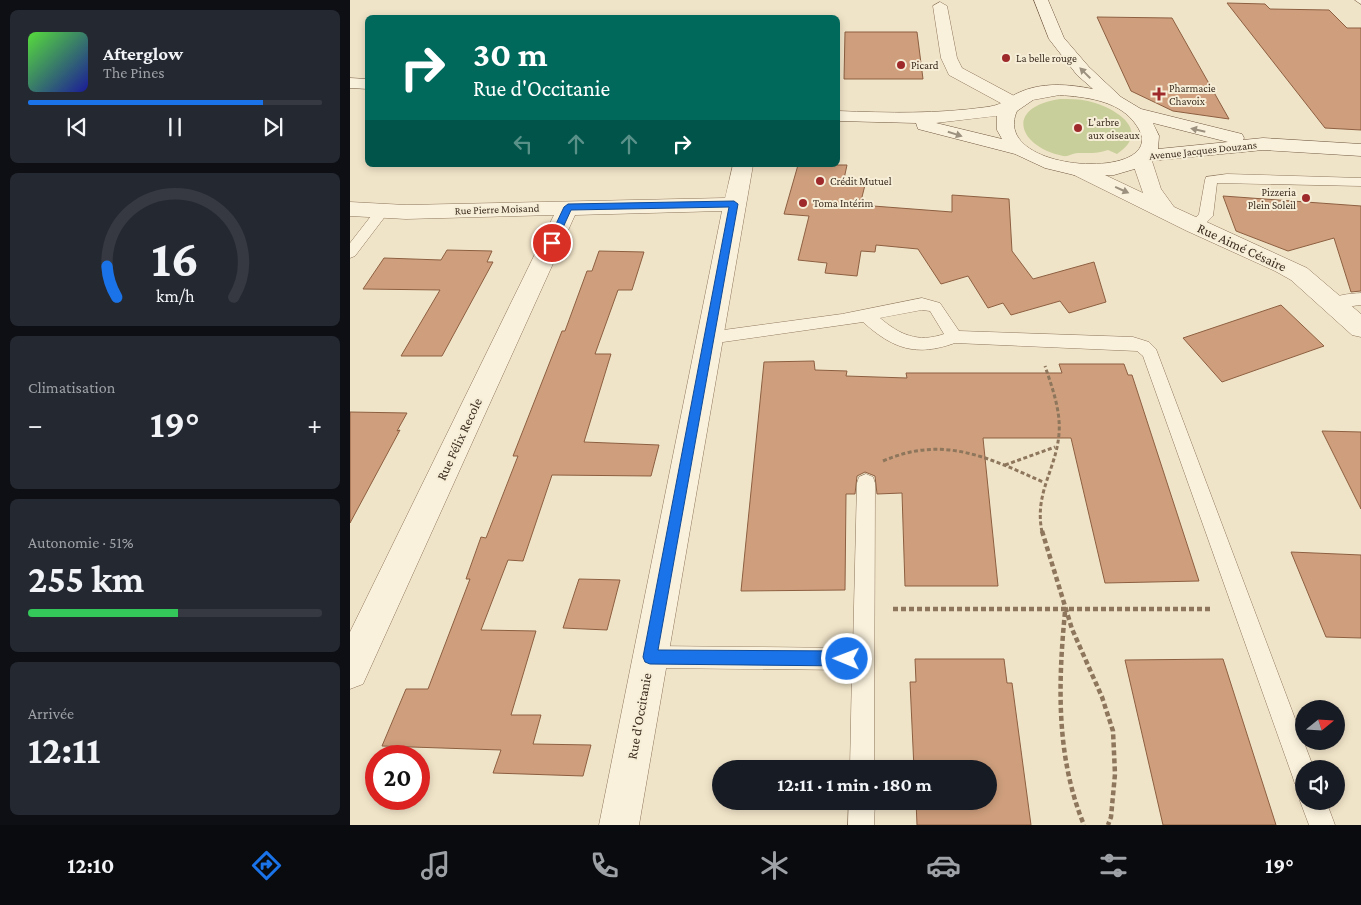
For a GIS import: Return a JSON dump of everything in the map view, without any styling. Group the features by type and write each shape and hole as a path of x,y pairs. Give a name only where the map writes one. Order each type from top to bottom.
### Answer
{"street":[{"path":"1040,0 1057,39 1083,71 1144,122 1151,140 1149,149 1142,157 1150,190 1165,210"},
{"path":"940,6 949,58 955,71 1011,106"},
{"path":"840,116 908,120 974,115 1011,106 1033,94 1053,79 1057,69 1057,39"},
{"path":"350,83 365,84"},
{"path":"1033,94 1060,90 1074,91 1090,93 1118,102"},
{"path":"1011,106 1004,120 1006,131 1020,149"},
{"name":"Avenue Jacques Douzans","path":"1135,113 1263,144"},
{"path":"908,120 962,136 1020,149 1046,163 1079,170"},
{"name":"Avenue Jacques Douzans","path":"1079,170 1114,169 1142,157 1263,144 1361,150"},
{"name":"Rue d'Occitanie","path":"619,825 734,204 743,167"},
{"name":"Rue Aimé Césaire","path":"1079,170 1195,226 1283,265 1299,274 1361,328"},
{"name":"Rue Pierre Moisand","path":"350,209 406,212 734,204"},
{"name":"Rue Félix Recole","path":"350,671 568,207"}],"lane":[{"path":"1195,226 1206,216 1211,180 1227,178 1361,182"},
{"path":"350,253 383,210"},
{"path":"1334,305 1346,300 1361,299"},
{"path":"709,338 867,316 922,304 935,307 954,337"},
{"path":"867,316 904,343 926,346 954,337 1133,343 1143,346 1150,353 1298,760"},
{"path":"862,760 866,483"},
{"path":"650,657 864,659"},
{"path":"861,825 862,810"},
{"path":"1317,810 1322,825"}],"path":[{"path":"1030,340 1044,365 1051,385 1059,432 1039,500 1042,533 1076,641 1102,697 1113,731 1116,762 1111,818 1108,825"},
{"path":"1005,465 1056,446"},
{"path":"866,483 883,461 897,453 936,447 961,450 1005,465 1043,482"},
{"path":"865,609 1243,610"},
{"path":"1065,609 1059,677 1062,725 1070,777 1084,825"}],"green space":[{"path":"1060,99 1088,101 1109,108 1118,114 1126,121 1130,128 1131,136 1127,145 1117,154 1108,150 1065,156 1048,151 1036,144 1028,136 1024,127 1024,118 1031,110 1042,103"}],"building":[{"path":"1227,3 1265,4 1270,9 1329,10 1347,28 1361,28 1361,130 1325,128"},
{"path":"1097,17 1172,18 1229,119 1173,111 1131,91"},
{"path":"845,32 917,32 923,79 844,79"},
{"path":"840,165 847,165 844,179 866,181 860,205 952,212 952,195 1009,199 1012,251 1033,279 1094,262 1106,302 1069,313 1060,301 1011,315 1003,303 988,308 968,276 941,284 918,249 876,245 875,252 861,251 857,276 825,273 827,263 798,260 809,216 784,214 797,167 840,167"},
{"path":"1223,196 1361,206 1361,291 1351,292 1334,238 1288,251 1236,231"},
{"path":"447,250 492,251 487,262 493,262 442,356 401,356 440,290 363,289 384,258 441,260"},
{"path":"599,251 644,252 632,290 618,290 595,354 611,354 584,442 659,445 651,476 552,475 523,561 508,560 481,630 536,631 511,715 541,715 533,744 591,745 583,776 493,773 501,750 430,748 430,745 382,745 406,689 428,689 470,579 466,579 481,537 486,538 518,456 513,456 562,331 565,331 587,271 592,271"},
{"path":"1281,305 1324,346 1222,382 1183,338"},
{"path":"814,361 815,370 847,371 846,376 907,378 906,373 1062,373 1059,364 1124,364 1128,375 1132,375 1199,581 1105,583 1071,438 983,438 998,586 905,586 902,493 877,494 875,476 865,472 857,476 855,494 846,494 845,590 741,591 764,362"},
{"path":"350,412 407,413 397,431 400,430 350,523"},
{"path":"1322,431 1361,432 1361,509"},
{"path":"1291,552 1361,555 1361,638 1326,637"},
{"path":"579,579 620,580 607,630 563,628"},
{"path":"915,659 1004,659 1007,683 1012,683 1031,825 917,825 916,810 997,810 997,760 914,760 910,682 916,682"},
{"path":"1223,659 1276,825 1163,825 1125,660"}],"place":[{"name":"La belle rouge","path":"1006,58"},
{"name":"Picard","path":"901,65"},
{"name":"Pharmacie Chavoix","path":"1159,94"},
{"name":"L'arbre aux oiseaux","path":"1078,128"},
{"name":"Crédit Mutuel","path":"820,181"},
{"name":"Pizzeria Plein Soleil","path":"1306,198"},
{"name":"Toma Intérim","path":"803,203"}],"route":[{"path":"552,243 568,207 734,204 650,657 847,659"}]}
